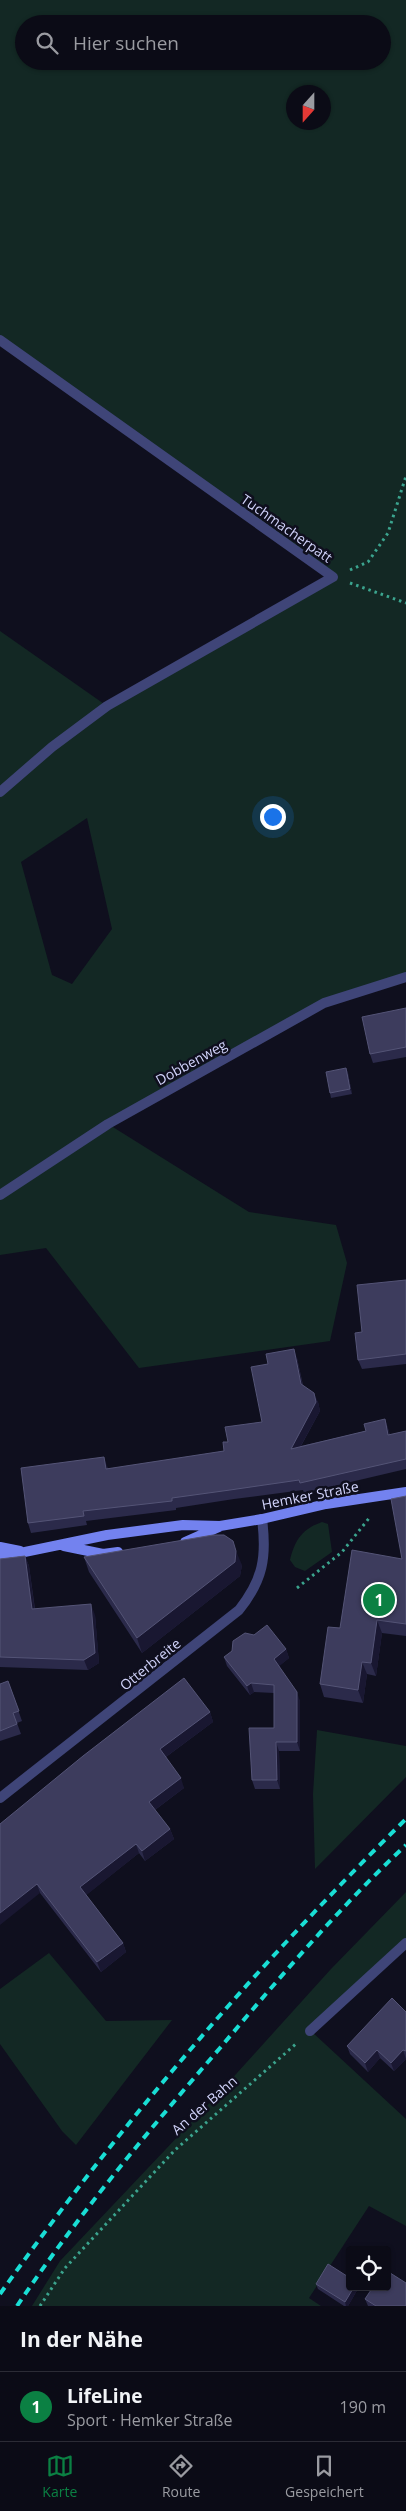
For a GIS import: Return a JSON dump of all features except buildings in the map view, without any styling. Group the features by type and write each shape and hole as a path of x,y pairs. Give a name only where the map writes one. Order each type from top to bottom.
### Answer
{"main road":[{"name":"Hemker Straße","path":"0,1557 107,1535 183,1525 220,1526 262,1519 326,1504 406,1492"},
{"name":"Hemker Straße","path":"176,1544 192,1540 220,1526"},
{"name":"Hemker Straße","path":"60,1545 103,1554 131,1551"},
{"name":"Hemker Straße","path":"0,1547 26,1552"}],"street":[{"name":"Tuchmacherpatt","path":"0,340 333,577 107,706 52,747 0,792"},
{"name":"Dobbenweg","path":"0,1195 108,1124 324,1003 406,977"},
{"name":"Otterbreite","path":"0,1798 239,1610 253,1593 262,1571 265,1542 262,1519"},
{"path":"310,2031 406,1943"}],"path":[{"path":"333,577 368,562 388,533 406,476"},
{"path":"333,577 406,602"},
{"path":"297,1588 342,1552 371,1515"},
{"name":"An der Bahn","path":"40,2306 65,2268 175,2150 310,2031"}],"green space":[{"path":"0,0 406,0 406,977 324,1003 108,1124 249,1212 336,1225 347,1263 330,1341 139,1368 46,1248 0,1255 0,631 107,706 333,577 0,340","holes":["87,818 112,929 72,984 52,975 21,862"]},
{"path":"322,1522 328,1524 332,1552 305,1571 295,1567 290,1560 300,1536 309,1528"},
{"path":"317,1730 406,1746 406,1777 315,1869 313,1794"},
{"path":"406,1892 406,1943 311,2031 406,2119 406,2226 369,2206 309,2298 321,2306 32,2306 60,2261 218,2094 331,1969"},
{"path":"49,1953 106,2021 172,2020 76,2145 62,2131 0,2044 0,1989"}],"railway":[{"path":"0,2294 93,2169 192,2048 297,1931 406,1819"},
{"path":"17,2306 89,2206 166,2111 310,1944 357,1893 406,1845"}],"place":[{"name":"LifeLine","path":"379,1600"}]}
